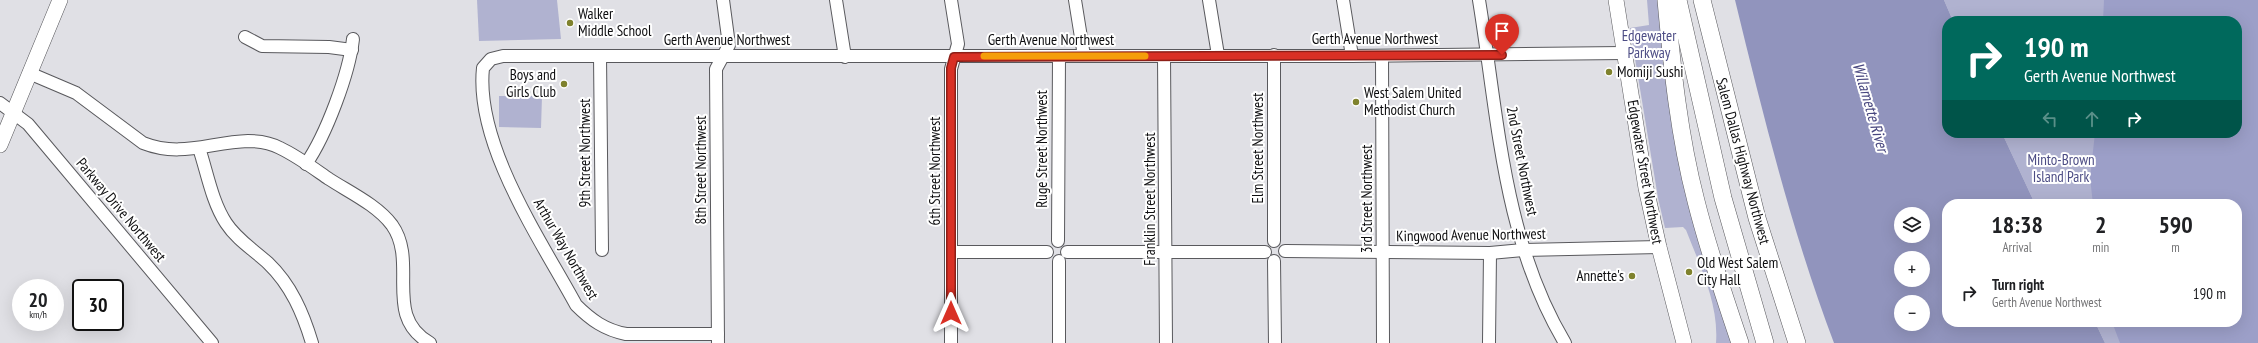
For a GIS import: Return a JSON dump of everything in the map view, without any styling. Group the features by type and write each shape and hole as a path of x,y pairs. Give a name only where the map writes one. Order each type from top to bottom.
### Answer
{"highway":[{"path":"1666,0 1671,57 1682,129 1696,200 1717,276 1740,343"},
{"name":"Salem Dallas Highway Northwest","path":"1678,0 1723,198 1765,343"},
{"name":"Salem Dallas Highway Northwest","path":"1702,0 1757,218 1795,338"}],"main road":[{"path":"0,145 60,0"},
{"name":"Edgewater Street Northwest","path":"1616,0 1646,188 1659,247 1684,343"}],"street":[{"name":"8th Street Northwest","path":"718,339 716,69 729,43 723,0"},
{"path":"836,0 845,57"},
{"name":"6th Street Northwest","path":"951,0 958,44 951,68 951,343"},
{"path":"1075,0 1084,56"},
{"path":"1210,0 1218,55"},
{"path":"1343,0 1352,56"},
{"name":"2nd Street Northwest","path":"1479,0 1499,140 1523,250 1556,328 1565,343"},
{"path":"245,37 262,46 329,47 353,44 350,66 316,150 306,164"},
{"name":"Gerth Avenue Northwest","path":"482,68 491,59 503,56 1382,56 1624,53"},
{"name":"Elm Street Northwest","path":"1274,55 1274,241"},
{"name":"9th Street Northwest","path":"600,56 602,250"},
{"name":"Ruge Street Northwest","path":"1058,241 1059,56"},
{"name":"Franklin Street Northwest","path":"1164,56 1166,343"},
{"name":"3rd Street Northwest","path":"1382,56 1383,343"},
{"name":"Arthur Way Northwest","path":"482,68 482,101 506,174 576,305 587,316 612,332 718,339"},
{"path":"30,73 76,94 143,143 169,150 199,148 234,142 260,142 279,147 367,204 392,225 400,244 406,318 415,333 430,343"},
{"name":"Parkway Drive Northwest","path":"0,103 28,124 212,343"},
{"path":"199,148 218,206 226,223 237,237 268,263 282,278 303,315 312,343"},
{"path":"1047,252 1052,243 1058,241 1066,247 1067,252 1063,260 1059,261"},
{"path":"1274,241 1283,246 1285,251 1283,256 1274,261 1267,257 1265,252 1269,243 1274,241"},
{"name":"Kingwood Avenue Northwest","path":"1285,251 1490,252 1659,247"},
{"path":"951,252 1047,252"},
{"path":"1047,252 1049,257 1059,261"},
{"path":"1067,252 1265,252"},
{"path":"1489,343 1490,252"},
{"path":"1059,261 1059,343"},
{"path":"1274,261 1275,343"}],"green space":[{"path":"477,0 557,0 561,39 479,41"},
{"name":"Edgewater Parkway","path":"1647,0 1661,0 1668,73 1735,343 1716,343 1715,314 1712,300 1686,230 1683,227 1665,228 1658,198 1630,28 1649,25"},
{"name":"Minto-Brown Island Park","path":"1944,0 2258,0 2258,343 2105,343 2097,327 2242,327 2242,199 2033,199 2004,138 2242,138 2242,16 1951,16"},
{"path":"499,96 542,96 541,128 499,127"}],"shaded area":[{"path":"2104,0 2258,0 2258,343 2120,343 2114,327 2242,327 2242,199 2092,199 2090,178 2094,138 2242,138 2242,16 2103,16"}],"water":[{"name":"Willamette River","path":"1735,0 1944,0 1951,16 1942,16 1942,138 2004,138 2033,199 1942,199 1942,327 2097,327 2105,343 1834,343 1805,259 1779,173"}],"slow traffic":[{"path":"984,56 1145,56"}],"place":[{"name":"Walker Middle School","path":"570,23"},
{"name":"Momiji Sushi","path":"1609,72"},
{"name":"Boys and Girls Club","path":"564,84"},
{"name":"West Salem United Methodist Church","path":"1356,102"},
{"name":"Old West Salem City Hall","path":"1689,272"},
{"name":"Annette's","path":"1632,276"}],"route":[{"path":"951,313 951,68 954,57 1502,55"}]}
